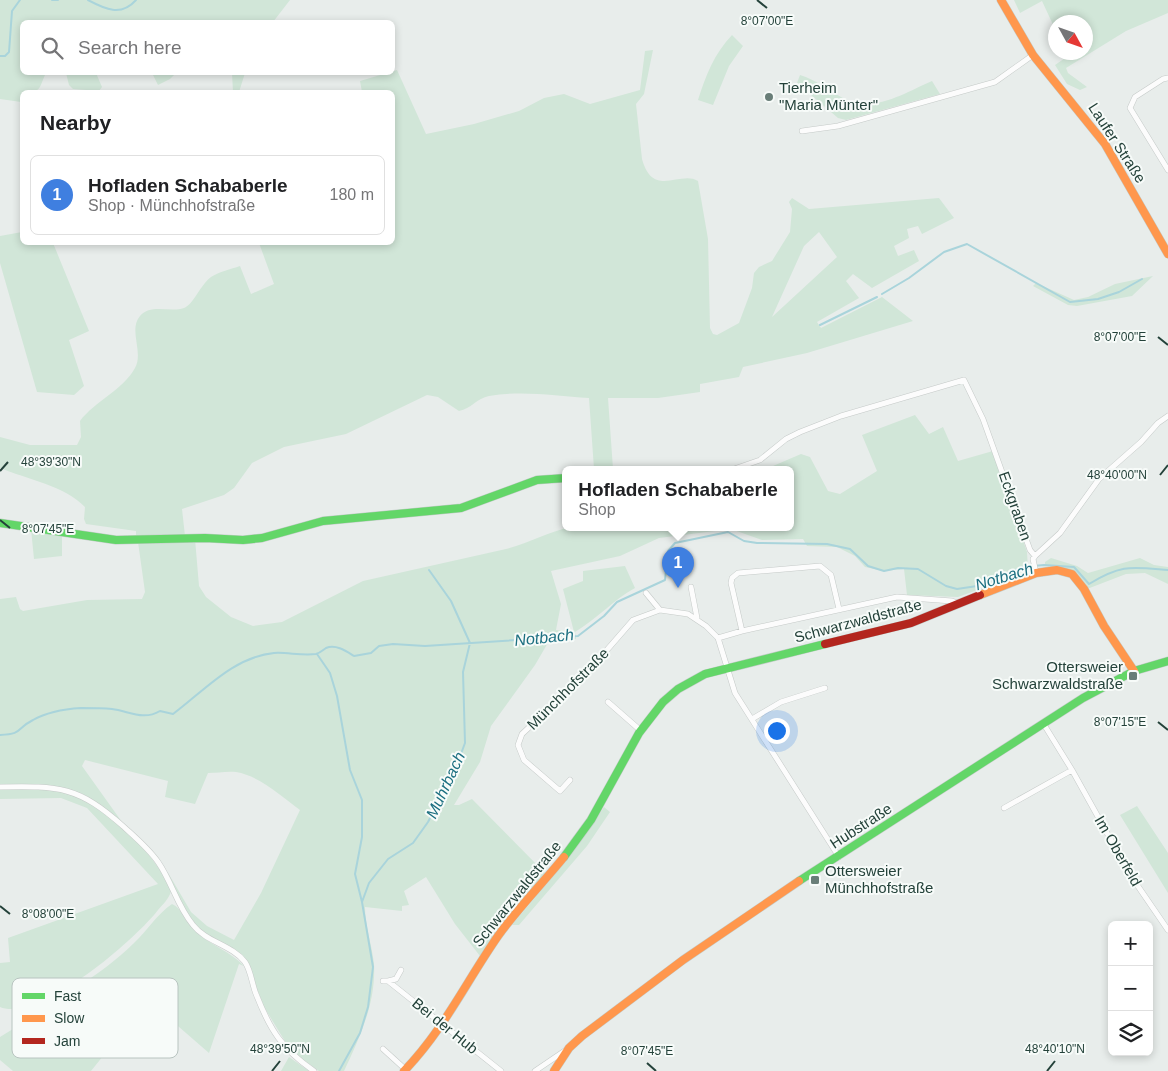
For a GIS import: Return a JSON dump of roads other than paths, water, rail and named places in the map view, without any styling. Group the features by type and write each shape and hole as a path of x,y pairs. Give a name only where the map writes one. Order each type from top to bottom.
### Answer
{"street":[{"name":"Laufer Straße","path":"1001,0 1033,55 1105,144 1168,254"},
{"path":"802,131 838,126 995,82 1033,55"},
{"path":"1168,78 1163,79 1135,97 1130,108 1168,170"},
{"name":"Eckgraben","path":"743,466 760,460 800,432 841,416 964,380 983,419 1034,557 1036,570"},
{"path":"1034,557 1060,533 1100,479 1141,442 1158,423 1168,416"},
{"path":"0,523 116,540 205,538 244,540 262,538 323,521 462,508 537,480 562,478"},
{"path":"742,631 731,583 732,578 738,573 820,566 831,575 839,609"},
{"name":"Schwarzwaldstraße","path":"384,1049 405,1070 428,1046 474,971 500,934 579,839 599,807 640,730 678,689 705,674 911,623 960,604 1036,570 1057,570 1072,574 1084,589 1104,626 1134,671"},
{"path":"691,587 697,619"},
{"path":"646,593 660,610"},
{"path":"839,857 735,693 718,638 897,597 952,600 960,604"},
{"path":"933,615 938,610 934,599"},
{"name":"Münchhofstraße","path":"570,780 560,791 524,760 520,753 519,740 586,674 633,620 660,610 688,614 697,619 718,638"},
{"name":"Hubstraße","path":"534,1071 568,1048 683,960 1043,723 1134,671 1168,661"},
{"path":"752,719 781,702 825,688"},
{"path":"608,702 640,730"},
{"name":"Im Oberfeld","path":"1043,723 1072,770 1131,876 1168,930"},
{"path":"1004,808 1072,770"},
{"path":"0,787 54,788 78,793 89,799 145,846 159,862 175,897 197,930 236,954 244,962 250,972 263,1012 287,1051 314,1071"},
{"name":"Bei der Hub","path":"400,970 396,979 386,981 443,1023 501,1071"},
{"path":"554,1071 568,1048"}],"waterway":[{"path":"0,56 5,56 9,52 12,11 20,0"},
{"path":"52,0 58,0"},
{"path":"88,0 113,10 125,8 136,0"},
{"path":"882,294 909,278 944,252 967,244 1070,302 1098,299 1119,292 1142,279"},
{"path":"820,325 877,297"},
{"name":"Notbach","path":"0,735 13,734 38,717 69,709 108,709 142,715 154,714 160,711 173,714 232,668 245,661 274,653 316,654 326,648 333,647 354,656 371,653 379,646 393,644 425,646 578,636 604,616 617,602 665,580 668,551 675,543 728,532 744,541 757,543 827,544 850,549 868,566 884,571 898,568 918,569 946,586 957,589 977,586 1023,567 1044,565 1074,567 1089,584 1110,573 1127,568 1168,570"},
{"path":"429,570 451,601 470,643"},
{"name":"Muhrbach","path":"339,1071 360,1033 368,1007 373,967 362,902 369,883 388,859 413,843 428,822 455,770 465,743 463,672 470,643"},
{"name":"Muhrbach","path":"317,654 330,673 337,696 350,770 362,800 362,837 355,874 362,902"}],"place":[{"name":"Tierheim \"Maria Münter\"","path":"769,97"},
{"name":"Hofladen Schababerle","path":"678,588"},
{"name":"Ottersweier Schwarzwaldstraße","path":"1133,676"},
{"name":"Ottersweier Münchhofstraße","path":"815,880"}]}
